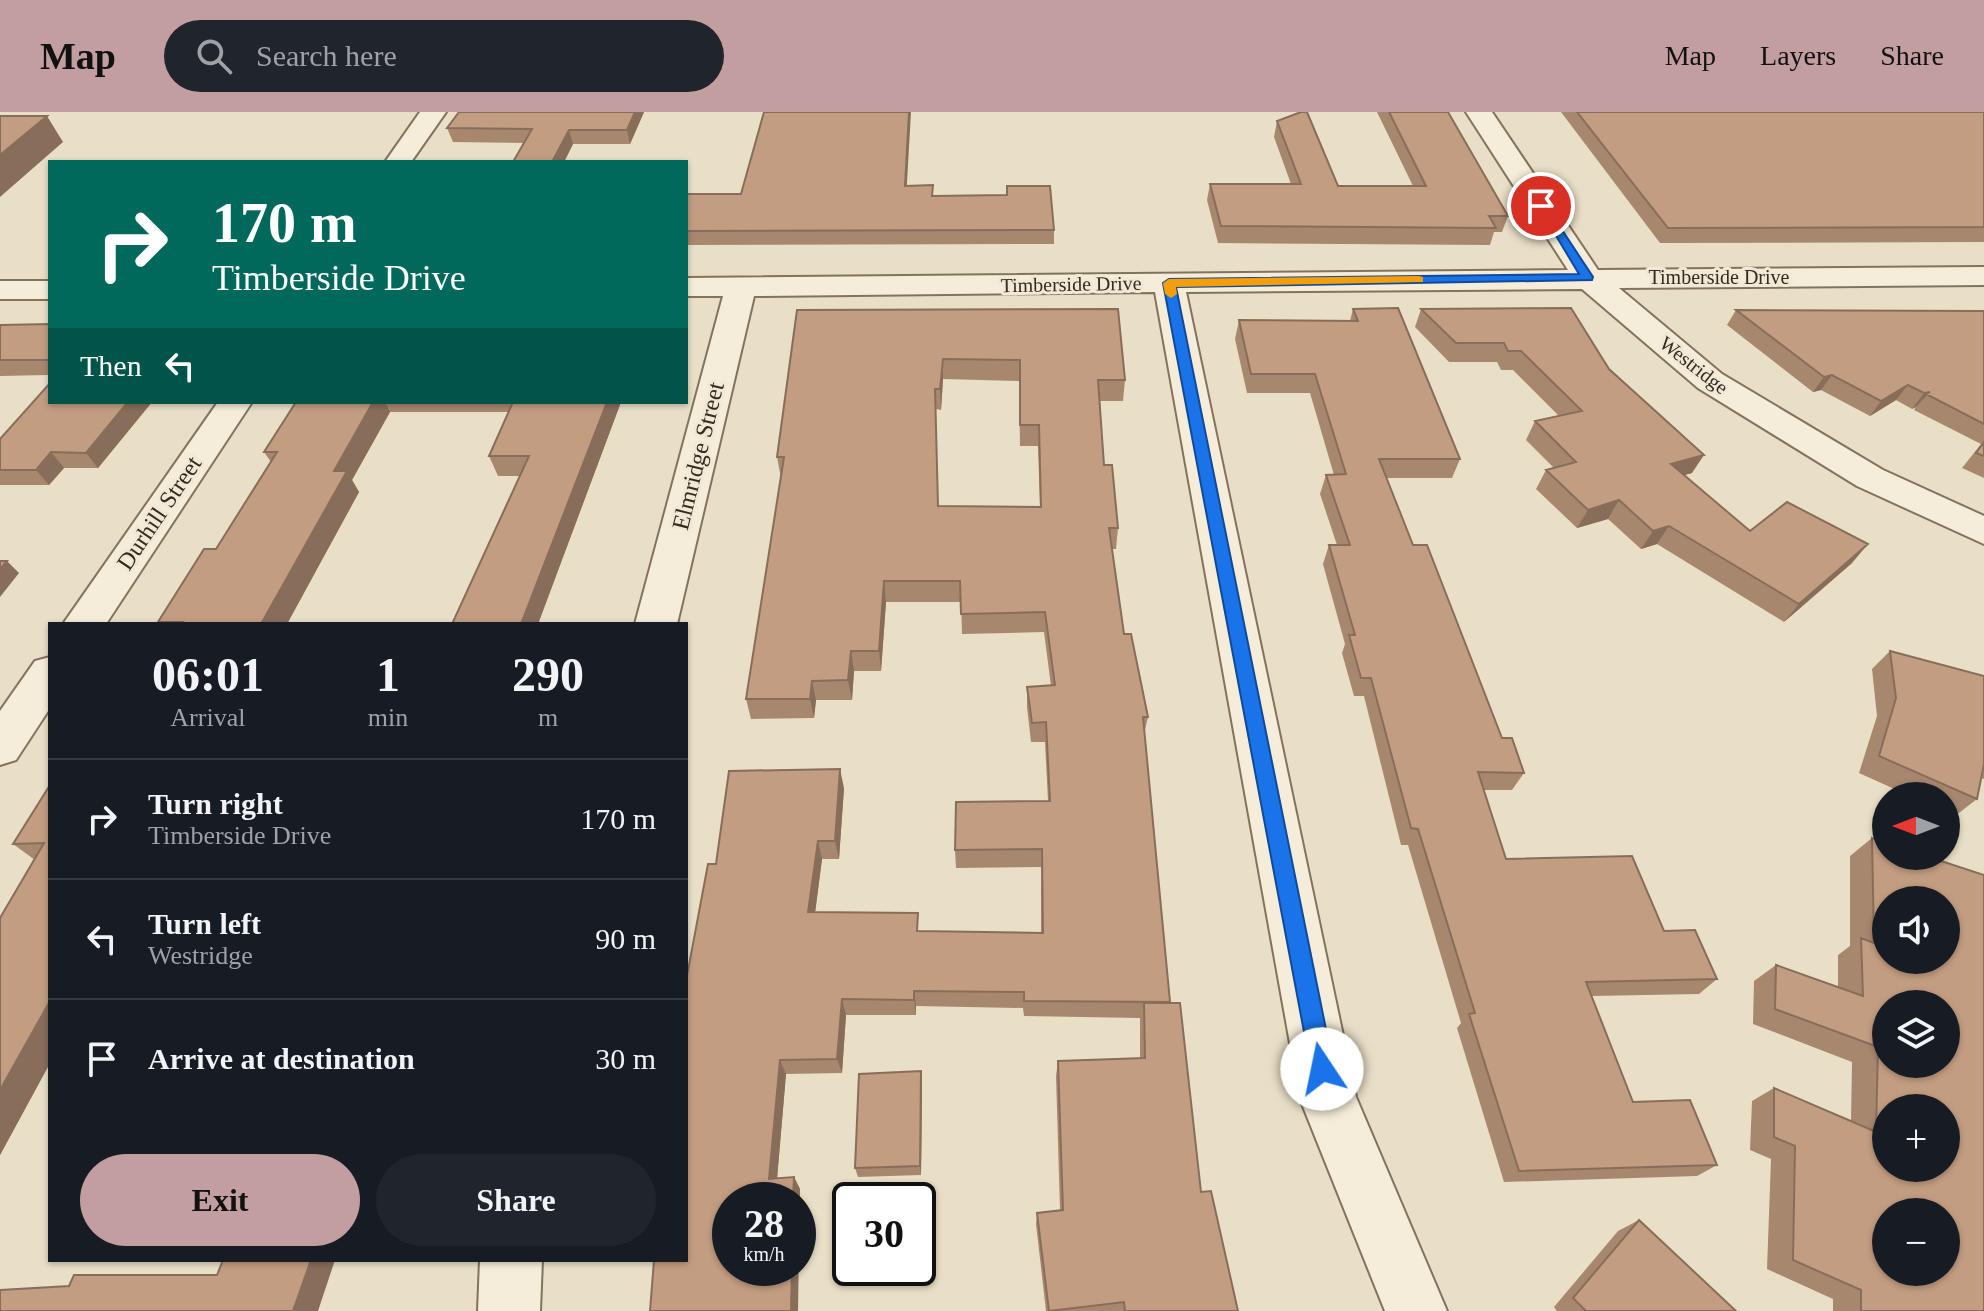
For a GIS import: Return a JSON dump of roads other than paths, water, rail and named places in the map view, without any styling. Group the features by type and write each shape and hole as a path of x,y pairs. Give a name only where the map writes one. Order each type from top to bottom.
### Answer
{"street":[{"path":"399,160 433,112"},
{"name":"Westridge","path":"1479,112 1587,277 1710,381 1870,478 1984,531"},
{"name":"Timberside Drive","path":"688,287 1984,276"},
{"path":"1169,283 1328,1099 1416,1311"},
{"name":"Elmridge Street","path":"657,622 741,287"},
{"path":"0,290 48,290"},
{"name":"Durhill Street","path":"85,622 234,404"},
{"path":"0,747 48,676"},
{"path":"509,1311 511,1262"}]}
